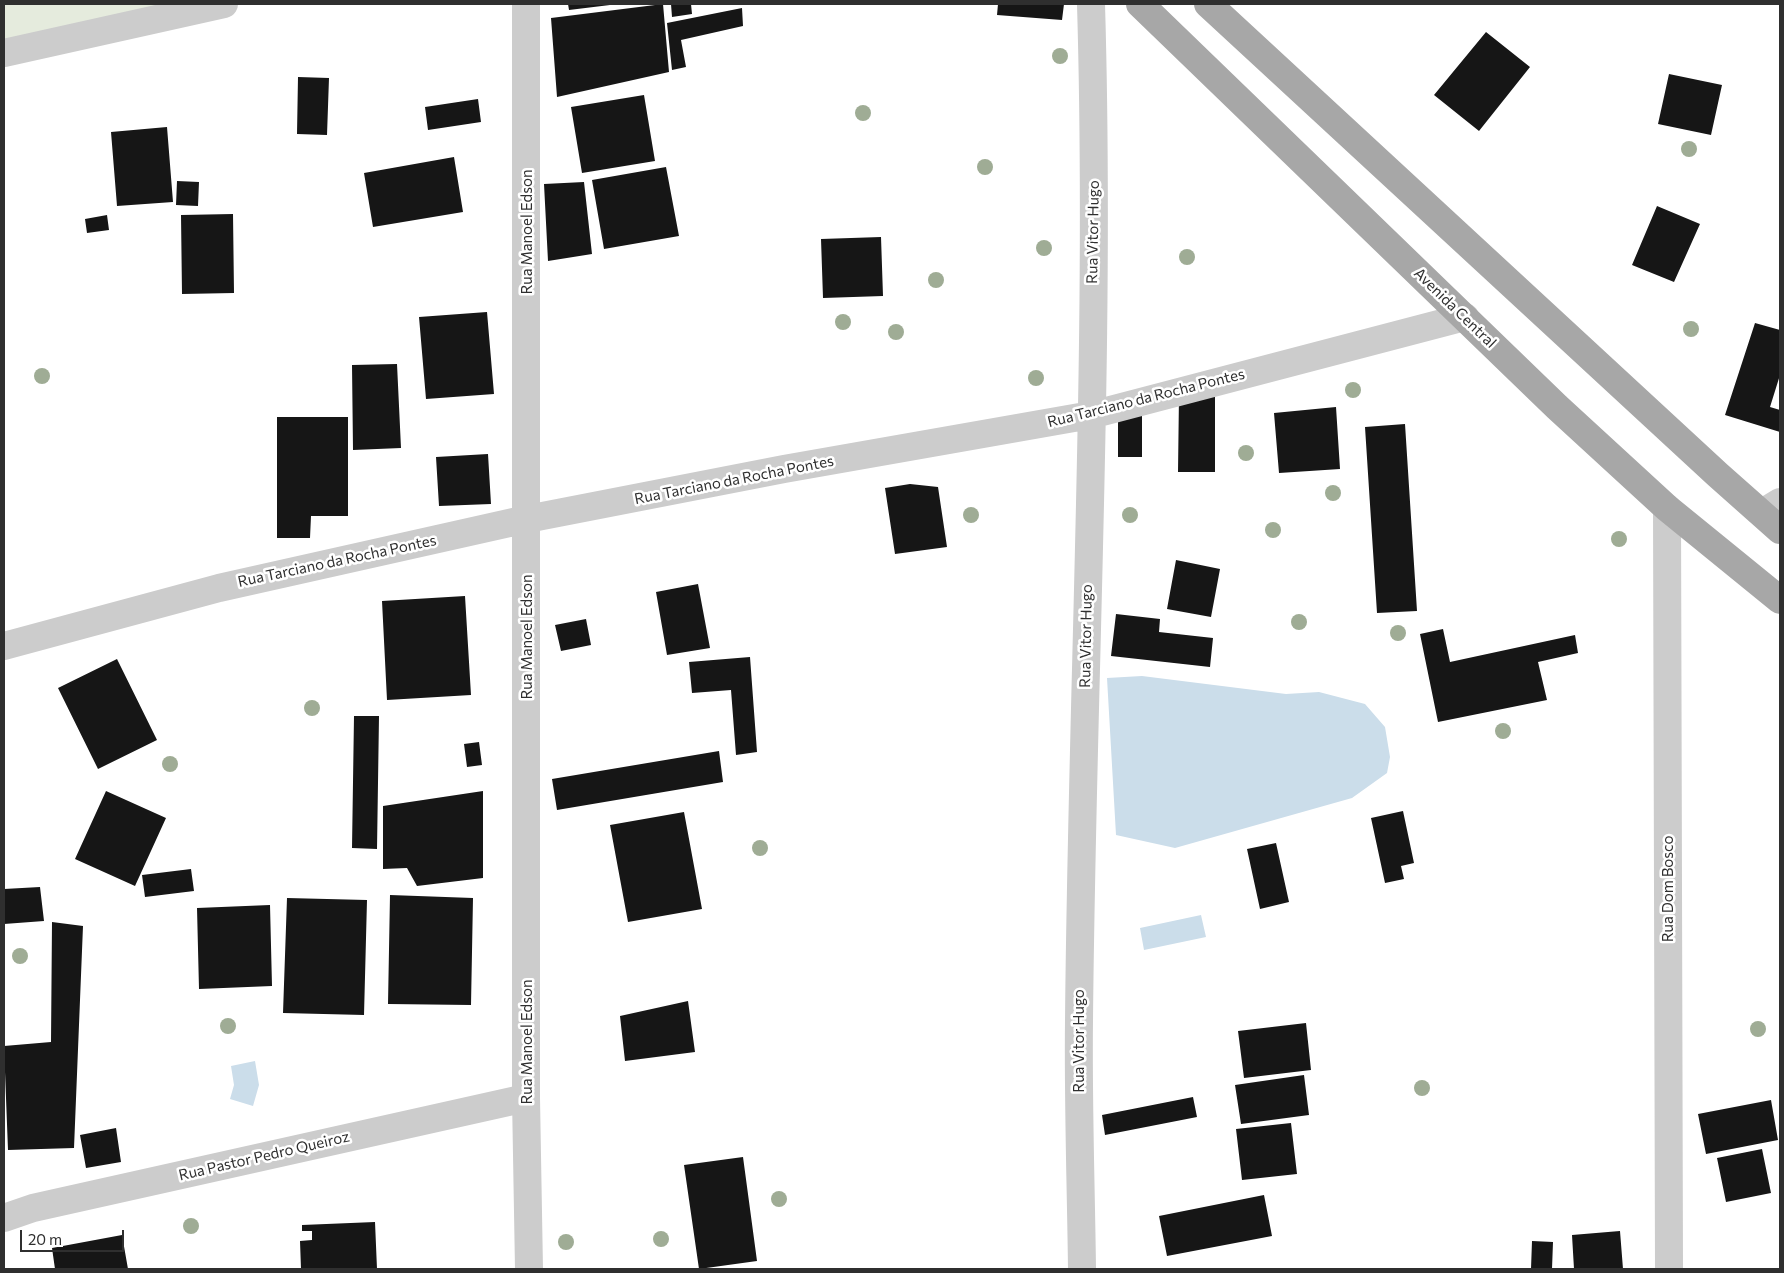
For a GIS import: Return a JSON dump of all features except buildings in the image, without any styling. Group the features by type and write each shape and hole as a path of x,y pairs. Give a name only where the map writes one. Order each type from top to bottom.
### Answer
{"main road":[{"name":"Avenida Central","path":"1140,4 1557,407 1668,508 1780,600"},
{"path":"1208,4 1774,515"}],"street":[{"path":"4,52 224,4"},
{"name":"Rua Manoel Edson","path":"526,4 526,1098 529,1269"},
{"name":"Rua Vitor Hugo","path":"1082,1269 1078,1024 1091,415 1094,103 1091,4"},
{"name":"Rua Tarciano da Rocha Pontes","path":"4,646 219,588 527,519 784,469 1091,415 1465,317"},
{"name":"Rua Dom Bosco","path":"1668,508 1669,1269"},
{"name":"Rua Pastor Pedro Queiroz","path":"4,1218 34,1208 526,1098"}],"shaded area":[{"path":"4,4 194,4 4,48"}],"water":[{"path":"1142,676 1286,694 1319,692 1365,704 1385,727 1390,757 1387,773 1352,798 1175,848 1116,835 1107,678"},
{"path":"1201,915 1206,937 1144,950 1140,928"},
{"path":"255,1061 259,1085 253,1106 230,1099 234,1085 231,1066"}]}
